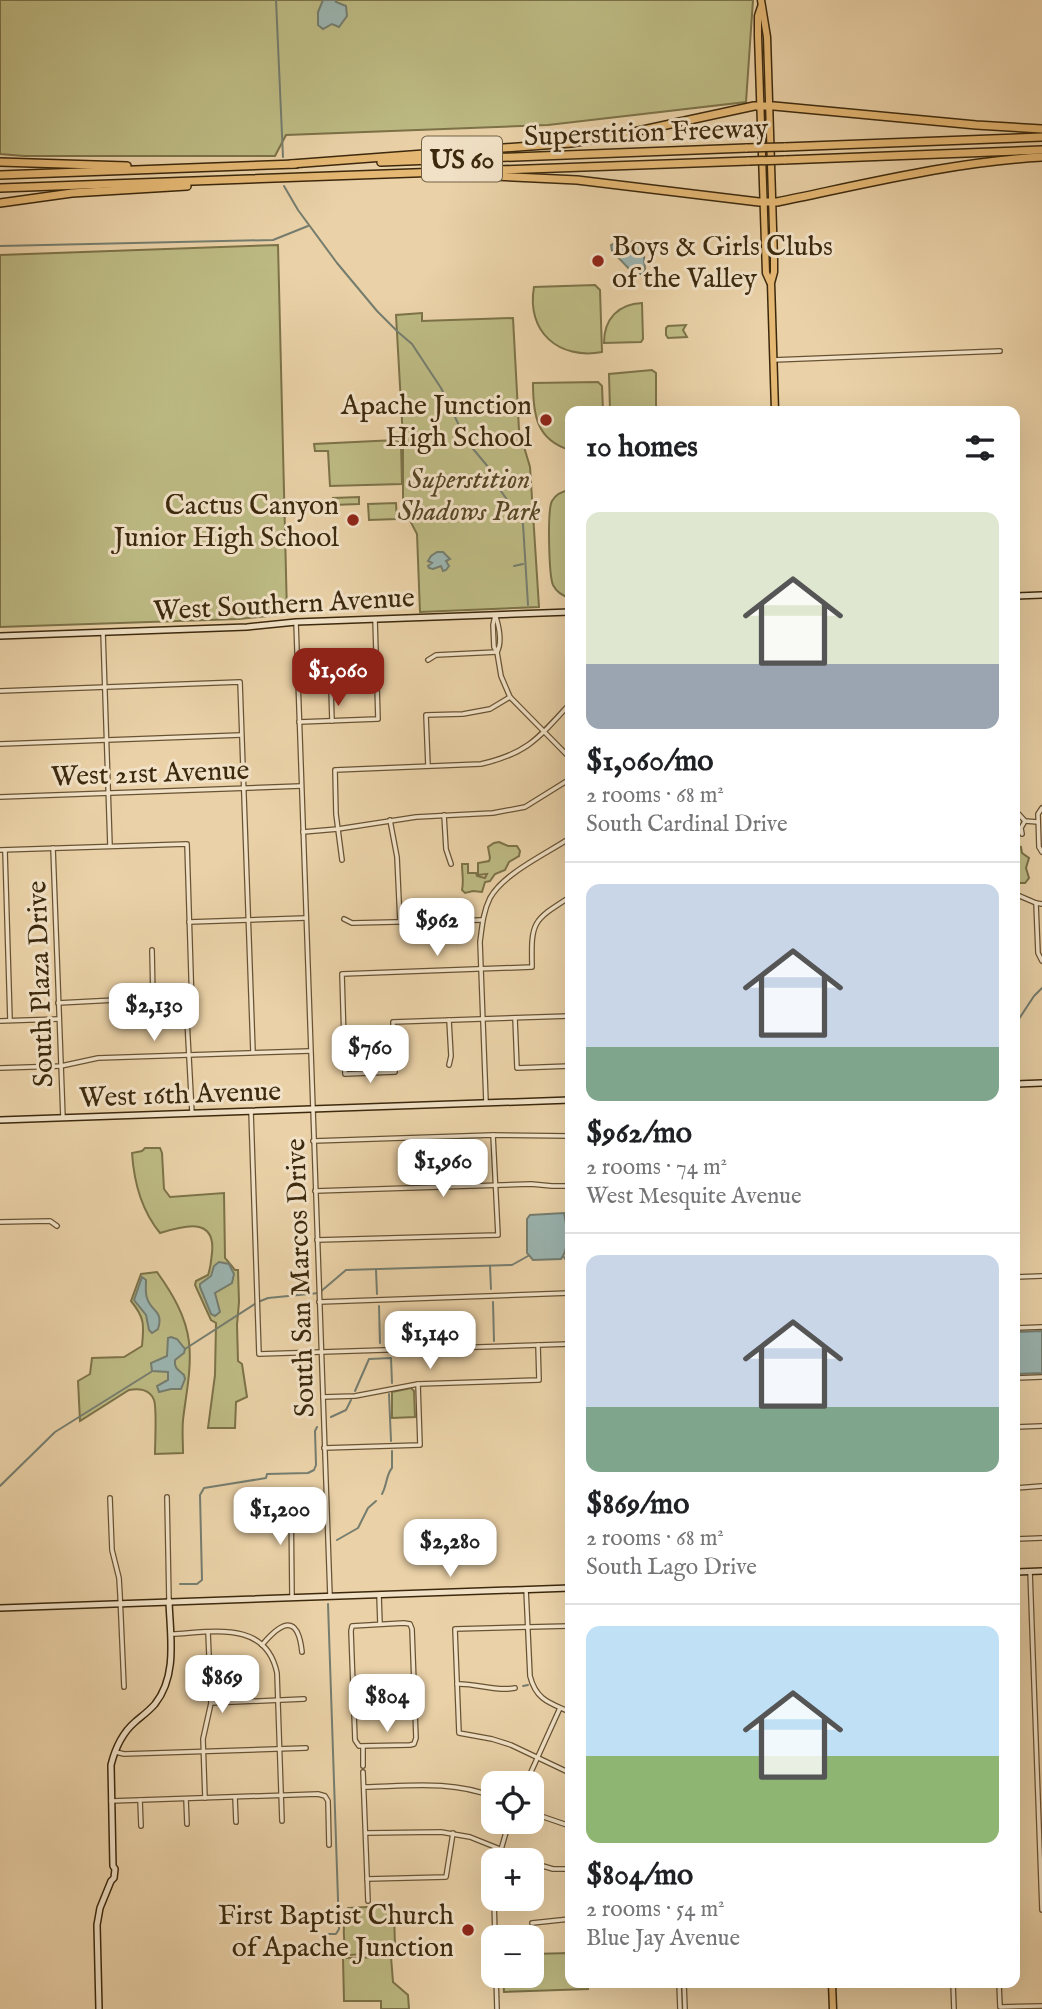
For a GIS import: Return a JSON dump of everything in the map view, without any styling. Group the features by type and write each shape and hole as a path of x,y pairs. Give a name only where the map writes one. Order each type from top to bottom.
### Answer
{"highway":[{"path":"291,164 571,143 769,105 1042,129"},
{"name":"Superstition Freeway","path":"0,175 1042,137"},
{"name":"Superstition Freeway","path":"0,188 1042,150"},
{"path":"419,173 577,180 773,202 934,169 1042,157"},
{"path":"0,162 176,168"},
{"path":"0,203 72,193 199,186 260,179"}],"main road":[{"path":"761,3 767,37 773,202 774,272 771,283 775,406"},
{"path":"761,3 758,16 763,202 766,273 771,283"},
{"path":"1020,596 1042,595"},
{"name":"West Southern Avenue","path":"0,636 565,612"},
{"path":"1020,1084 1042,1083"},
{"name":"West 16th Avenue","path":"0,1120 565,1100"},
{"path":"1020,1572 1042,1571"},
{"path":"0,1608 565,1588"},
{"path":"99,2009 97,1925 100,1908 114,1878 115,1869 110,1777 114,1752 123,1735 156,1703 164,1690 171,1665 169,1601"},
{"path":"832,1988 832,2009"}],"street":[{"path":"773,360 1000,351"},
{"path":"495,615 498,625 500,676 510,697 565,753"},
{"path":"299,722 378,719 374,619"},
{"name":"South San Marcos Drive","path":"296,622 330,1596"},
{"path":"103,632 110,846"},
{"path":"428,660 436,655 497,653"},
{"path":"330,656 332,721"},
{"path":"0,691 240,682 253,1052"},
{"path":"428,766 426,715 463,714 490,709 510,697"},
{"path":"342,860 335,769 481,764 504,759 526,747 565,709"},
{"path":"0,744 242,735"},
{"path":"303,832 390,820 493,813 525,807 565,782"},
{"name":"West 21st Avenue","path":"0,797 301,786"},
{"path":"1041,809 1038,822 1042,852"},
{"path":"444,815 446,849 451,864"},
{"path":"1020,815 1025,821 1038,822"},
{"path":"390,820 397,857 400,922"},
{"path":"1022,834 1021,828 1025,821"},
{"path":"486,1102 480,942 482,920 490,897 506,878 565,841"},
{"path":"10,1020 2,850 187,844 192,996 192,1007 187,1020 192,1113"},
{"name":"South Plaza Drive","path":"53,848 63,1118"},
{"path":"1020,896 1042,904"},
{"path":"565,900 538,920 531,936 532,967 342,974 345,1074 395,1072 393,1022 565,1016"},
{"path":"1036,903 1038,953 1042,961"},
{"path":"189,922 306,918"},
{"path":"344,919 352,923 482,920"},
{"path":"152,950 153,998"},
{"path":"58,1003 192,996"},
{"path":"515,1017 517,1068 565,1066"},
{"path":"0,1021 59,1019"},
{"path":"449,1020 449,1065"},
{"path":"0,1068 61,1066 98,1058 310,1051"},
{"path":"251,1111 260,1354 565,1344"},
{"path":"313,1141 537,1134 565,1136"},
{"path":"317,1240 498,1235 493,1135"},
{"path":"315,1191 531,1184 565,1186"},
{"path":"0,1222 50,1221 57,1226"},
{"path":"1020,1277 1042,1276"},
{"path":"319,1302 565,1293"},
{"path":"1020,1328 1042,1327"},
{"path":"323,1397 355,1396 418,1384 539,1380 538,1345"},
{"path":"1020,1378 1042,1377"},
{"path":"324,1448 419,1445 418,1384"},
{"path":"1020,1427 1042,1426"},
{"path":"1020,1488 1042,1486"},
{"path":"292,1597 291,1496 326,1495"},
{"path":"167,1497 169,1601"},
{"path":"110,1498 112,1550 119,1578 121,1603 124,1687"},
{"path":"1020,1539 1042,1538"},
{"path":"1030,1571 1042,1910"},
{"path":"526,1589 532,1684 544,1700 565,1710"},
{"path":"379,1594 380,1624"},
{"path":"380,1624 410,1625 412,1629 416,1738 414,1744 363,1747 356,1745 351,1631 352,1626 380,1624"},
{"path":"262,1645 275,1630 287,1626 299,1634 302,1652"},
{"path":"565,1626 455,1629 459,1733 492,1739 565,1771"},
{"path":"205,1798 204,1732 211,1703 208,1632"},
{"path":"170,1634 240,1633 256,1639 272,1657 278,1700 282,1821"},
{"path":"352,1679 414,1677"},
{"path":"457,1684 474,1684 504,1690 515,1688"},
{"path":"211,1703 304,1699"},
{"path":"531,1771 560,1708"},
{"path":"354,1713 415,1711"},
{"path":"363,1747 363,1766"},
{"path":"114,1752 124,1754 306,1748"},
{"path":"363,1772 368,1901"},
{"path":"364,1787 446,1786 481,1792"},
{"path":"111,1801 318,1794 325,1796 328,1801 329,1844"},
{"path":"235,1797 236,1822"},
{"path":"186,1799 187,1825"},
{"path":"140,1800 141,1826"},
{"path":"544,1817 565,1824"},
{"path":"366,1833 453,1833 497,1848"},
{"path":"367,1879 446,1877 453,1833"},
{"path":"544,1866 565,1869"},
{"path":"533,1923 565,1920"},
{"path":"497,1988 498,2009"},
{"path":"682,1988 683,2009"},
{"path":"953,1988 954,2009"},
{"path":"999,1988 1000,2007 1042,2006"}],"green space":[{"path":"0,0 753,0 746,102 548,125 286,135 275,156 24,156 0,154"},
{"path":"278,245 287,614 239,619 0,627 0,255"},
{"path":"595,285 600,290 602,352 572,352 559,347 541,329 535,317 534,287"},
{"path":"642,303 641,342 604,343 607,327 614,314 626,306"},
{"name":"Superstition Shadows Park","path":"422,313 422,321 513,318 519,430 530,467 539,607 420,612 417,534 403,507 403,439 396,315"},
{"path":"686,325 683,330 687,337 668,338 666,335 668,326"},
{"path":"652,370 656,373 656,406 610,406 609,374"},
{"path":"598,382 602,386 603,406 565,406 565,448 543,433 534,405 533,383"},
{"path":"396,440 401,444 402,484 330,486 328,451 315,451 314,444"},
{"path":"565,492 565,596 553,585 550,569 550,507 560,493"},
{"path":"359,497 359,504 333,505 333,498"},
{"path":"396,503 397,519 369,520 368,504"},
{"path":"499,842 517,846 519,856 509,862 505,870 485,882 482,892 465,893 462,890 462,864 468,864 468,873 476,873 477,876 485,878 487,874 478,875 478,863 489,861 488,847"},
{"path":"1020,847 1022,853 1029,858 1026,868 1029,878 1025,883 1020,883"},
{"path":"145,1148 160,1148 164,1189 170,1197 224,1193 225,1258 238,1270 238,1361 242,1364 247,1397 236,1402 235,1428 208,1428 215,1375 216,1323 211,1320 195,1285 196,1281 208,1275 212,1241 209,1233 196,1226 160,1233 153,1224 140,1196 133,1164 132,1153"},
{"path":"157,1272 178,1305 189,1342 183,1453 155,1454 155,1404 152,1396 143,1390 129,1390 80,1421 78,1381 90,1374 92,1358 124,1357 142,1346 142,1322 131,1301 141,1274"},
{"path":"411,1388 414,1391 415,1417 392,1418 392,1392"},
{"path":"387,1906 394,1913 395,1946 386,1952 350,1955 345,1945 344,1932 348,1908"},
{"path":"565,1953 565,1988 588,1989 504,1992 504,1988 544,1988 544,1954"},
{"path":"391,1957 393,1982 408,1995 409,2009 381,2009 381,2001 344,2001 343,1958"}],"water":[{"path":"323,0 335,0 346,6 347,16 339,27 332,24 323,29 318,25 318,12"},
{"path":"641,241 645,269 643,274 634,274 612,251 611,245"},
{"path":"443,552 450,559 446,561 449,566 446,570 443,571 441,566 433,569 428,566 432,563 428,561 431,556"},
{"path":"564,1213 565,1250 561,1259 533,1260 527,1253 527,1219 530,1215"},
{"path":"219,1262 229,1264 234,1274 232,1283 215,1293 220,1312 215,1316 211,1314 200,1284 211,1276 214,1266"},
{"path":"142,1277 146,1280 149,1303 159,1318 158,1329 152,1333 146,1315 134,1300"},
{"path":"1042,1331 1042,1373 1020,1374 1020,1332"},
{"path":"168,1338 177,1339 185,1349 175,1363 185,1379 181,1389 159,1392 157,1386 168,1380 168,1372 152,1371 151,1363 167,1356"}],"waterway":[{"path":"276,0 283,157"},
{"path":"284,186 337,263 377,311 412,344 441,388 466,440"},
{"path":"0,246 273,240 308,226"},
{"path":"434,420 444,399"},
{"path":"469,444 489,468 495,483 523,524 528,605"},
{"path":"514,566 523,564"},
{"path":"1020,1017 1042,988"},
{"path":"185,1349 258,1302 268,1298 319,1293 346,1270 512,1265 528,1256"},
{"path":"490,1266 491,1289"},
{"path":"376,1270 377,1294"},
{"path":"493,1302 494,1341"},
{"path":"379,1306 380,1343"},
{"path":"355,1391 369,1359 391,1358 392,1383"},
{"path":"0,1486 55,1432 151,1372"},
{"path":"389,1394 391,1441"},
{"path":"331,1417 346,1410 351,1400"},
{"path":"180,1584 197,1584 202,1580 200,1495 204,1488 266,1478 267,1474 308,1473 314,1470 317,1427"},
{"path":"382,1494 392,1468 392,1451"},
{"path":"337,1540 358,1528 368,1508 376,1501"},
{"path":"323,1934 336,1934 339,1929 328,1604"},
{"path":"523,1686 528,1685"}],"place":[{"name":"Boys & Girls Clubs of the Valley","path":"598,261"},
{"name":"Apache Junction High School","path":"546,420"},
{"name":"Cactus Canyon Junior High School","path":"353,520"},
{"name":"First Baptist Church of Apache Junction","path":"468,1930"}]}
